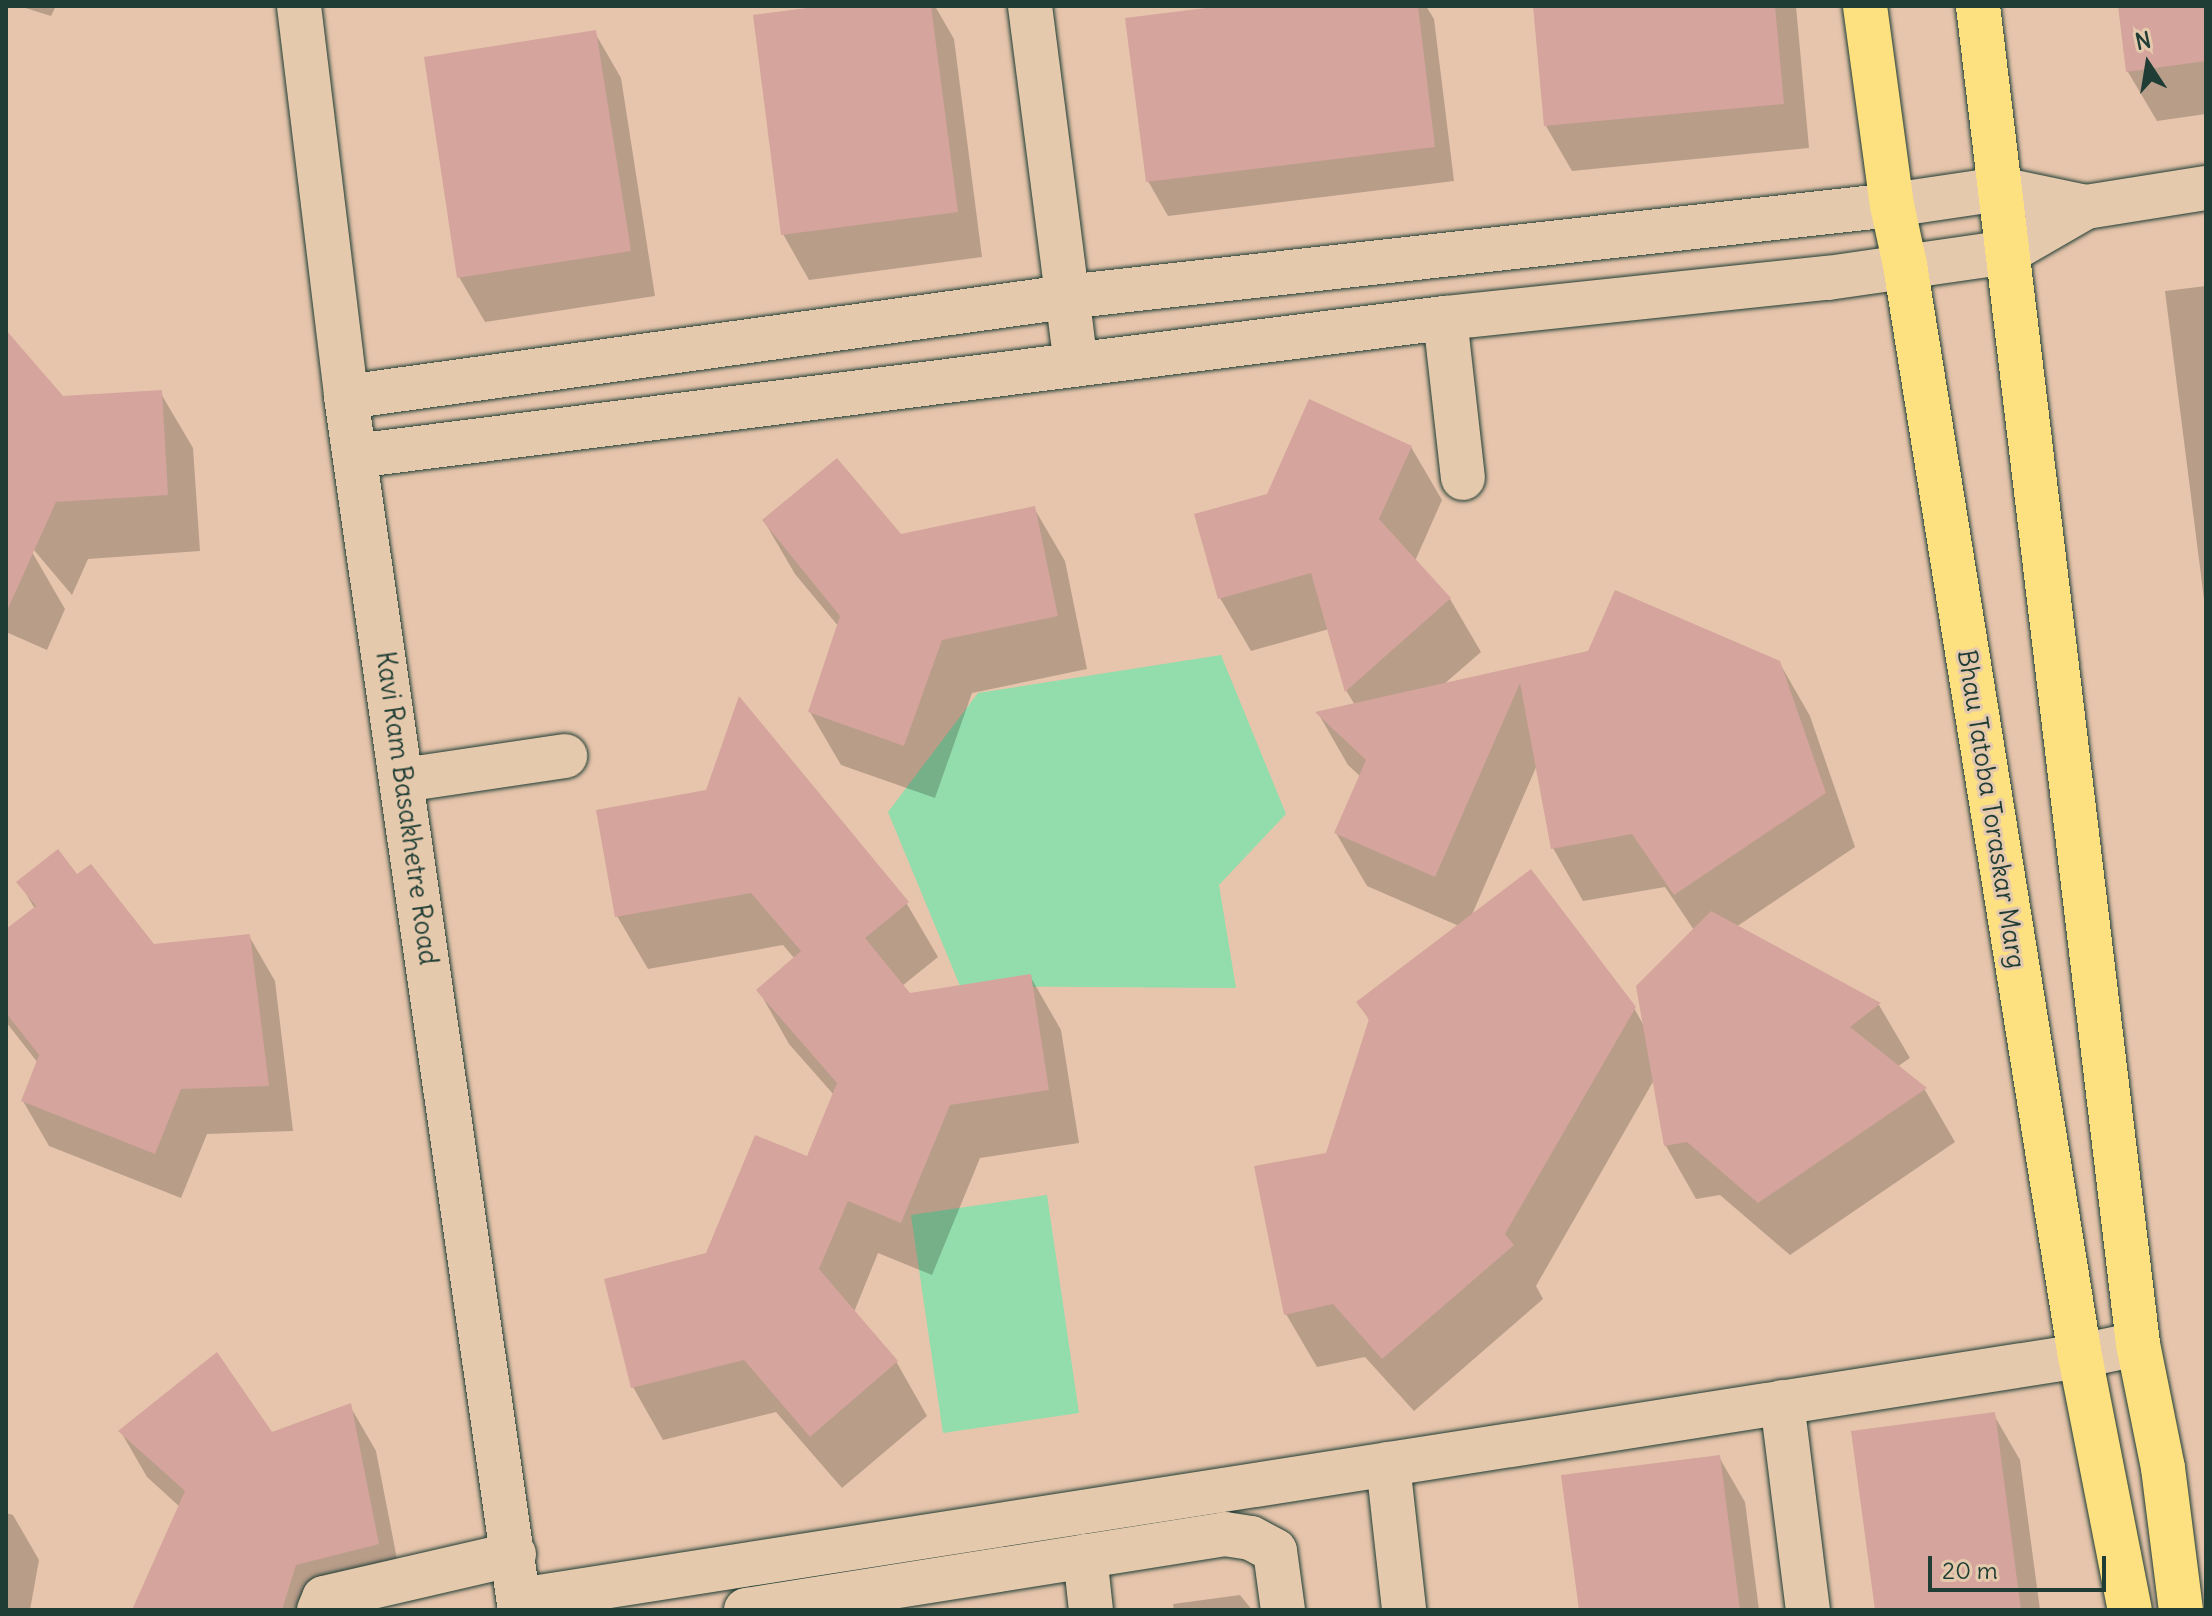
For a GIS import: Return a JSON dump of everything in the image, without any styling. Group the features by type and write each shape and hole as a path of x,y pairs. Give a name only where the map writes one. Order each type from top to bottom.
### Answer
{"main road":[{"name":"Bhau Tatoba Toraskar Marg","path":"1865,6 1892,205 1905,265 2080,1356 2106,1475 2130,1610"},
{"path":"1978,6 2138,1344 2163,1468 2181,1610"}],"street":[{"name":"Kavi Ram Basakhetre Road","path":"299,6 346,397 520,1605"},
{"path":"1030,6 1076,363"},
{"path":"346,397 1066,297 1892,205 2000,189 2086,207 2206,188"},
{"path":"355,456 1445,318 1828,278 2008,252 2086,207"},
{"path":"1445,318 1463,478"},
{"path":"403,780 565,756"},
{"path":"520,1605 1388,1464 2080,1356 2138,1344"},
{"path":"1782,1402 1808,1610"},
{"path":"1388,1464 1404,1610"},
{"path":"746,1610 911,1597 1085,1556 1225,1534 1251,1538 1275,1551 1283,1610"},
{"path":"319,1610 324,1598 514,1554"},
{"path":"1085,1556 1091,1610"}],"green space":[{"path":"1221,655 1286,814 1219,885 1236,988 960,986 888,812 978,693"},
{"path":"1047,1195 1079,1413 943,1433 911,1215"}],"building":[{"path":"823,6 931,6 958,212 781,235 753,15"},
{"path":"1222,6 1418,6 1435,147 1146,182 1125,18"},
{"path":"1533,6 1775,6 1784,104 1544,126"},
{"path":"2118,6 2206,6 2206,61 2126,72"},
{"path":"596,30 631,251 457,278 424,57"},
{"path":"6,330 63,396 162,390 168,495 56,502 6,613"},
{"path":"1309,399 1412,446 1379,519 1451,598 1345,692 1311,573 1218,599 1194,514 1267,494"},
{"path":"837,458 901,534 1035,506 1058,616 942,640 904,746 808,712 840,616 762,520"},
{"path":"1615,590 1780,661 1826,793 1674,895 1632,834 1551,849 1520,683 1435,877 1334,833 1366,760 1315,712 1588,651"},
{"path":"739,696 909,902 865,938 910,993 1031,974 1049,1090 950,1105 901,1223 848,1201 819,1269 898,1361 810,1437 744,1360 631,1388 604,1279 706,1253 755,1135 807,1156 837,1083 756,990 801,951 751,893 615,917 596,810 706,790"},
{"path":"58,849 77,874 91,864 154,944 250,934 269,1086 181,1089 155,1154 21,1101 39,1055 6,1013 6,929 36,906 16,882"},
{"path":"1531,869 1636,1007 1505,1234 1514,1245 1382,1359 1333,1304 1284,1315 1254,1166 1326,1153 1369,1019 1356,1002"},
{"path":"1711,911 1881,1003 1850,1027 1927,1088 1758,1203 1687,1142 1664,1146 1636,986"},
{"path":"217,1352 272,1432 351,1403 379,1544 296,1565 282,1610 132,1610 185,1491 118,1431"},
{"path":"1995,1412 2021,1610 1875,1610 1851,1431"},
{"path":"1720,1455 1740,1610 1579,1610 1561,1475"}]}
